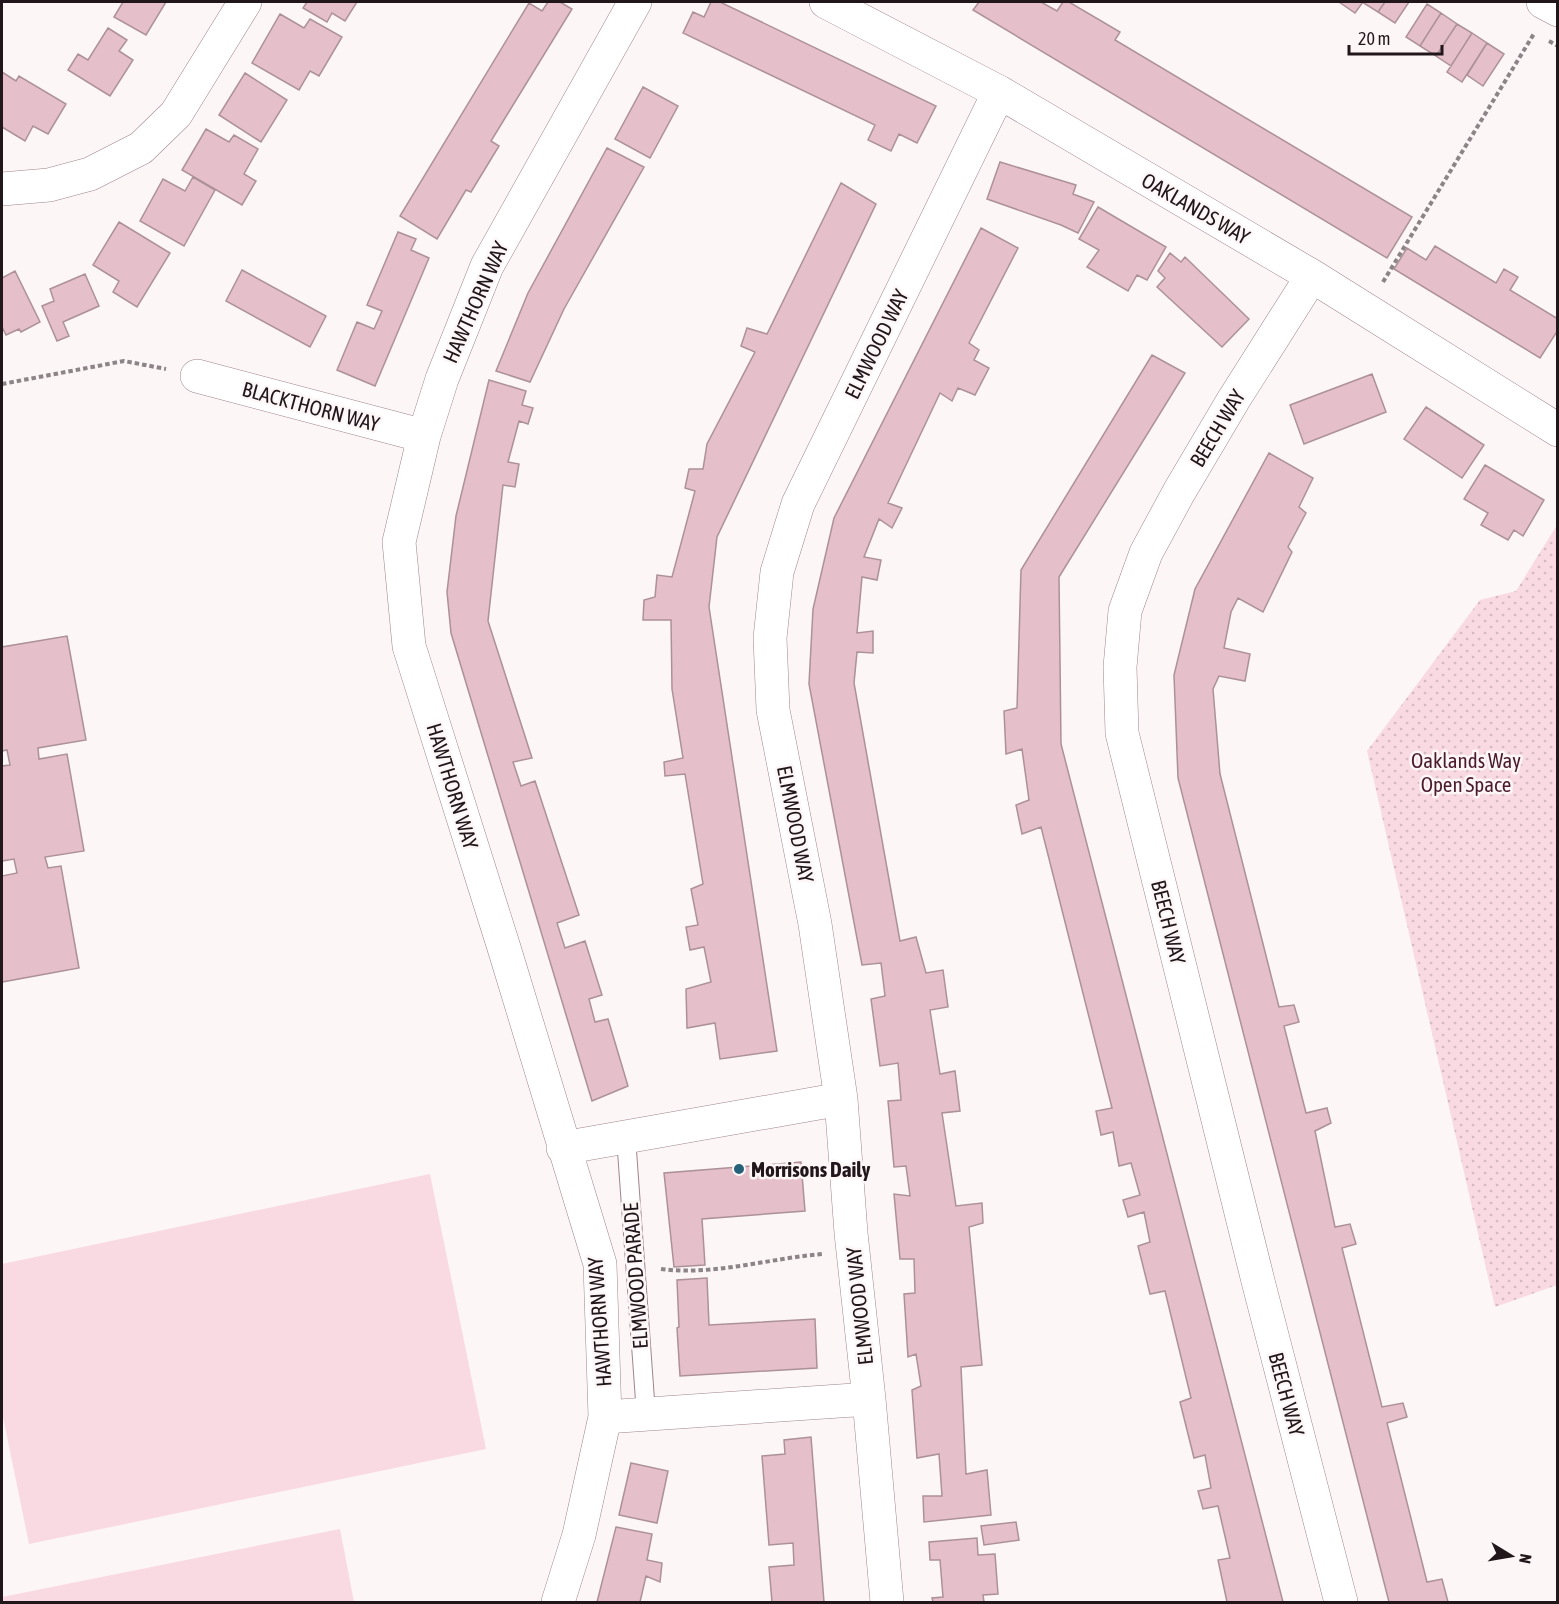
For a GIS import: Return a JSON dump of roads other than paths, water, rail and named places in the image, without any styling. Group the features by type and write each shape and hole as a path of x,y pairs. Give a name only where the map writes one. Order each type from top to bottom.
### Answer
{"street":[{"path":"2,189 49,185 90,174 141,148 176,114 245,2"},
{"name":"HAWTHORN WAY","path":"558,1602 579,1535 605,1417 600,1264 409,646 399,542 424,436 442,380 487,266 635,2"},
{"name":"OAKLANDS WAY","path":"826,2 999,92 1312,276 1557,430"},
{"path":"1543,2 1557,10"},
{"name":"ELMWOOD WAY","path":"886,1602 869,1398 851,1233 841,1099 815,924 773,710 770,638 777,572 798,504 999,92"},
{"name":"BEECH WAY","path":"1312,276 1212,436 1146,553 1125,611 1120,668 1122,733 1255,1269 1341,1602"},
{"name":"BLACKTHORN WAY","path":"197,376 424,436"},
{"path":"563,1148 841,1099"},
{"path":"605,1417 869,1398"}],"lane":[{"name":"ELMWOOD PARADE","path":"626,1137 646,1414"}],"place":[{"name":"Morrisons Daily","path":"739,1169"}],"park label":[{"name":"Oaklands Way Open Space","path":"1466,772"}]}
